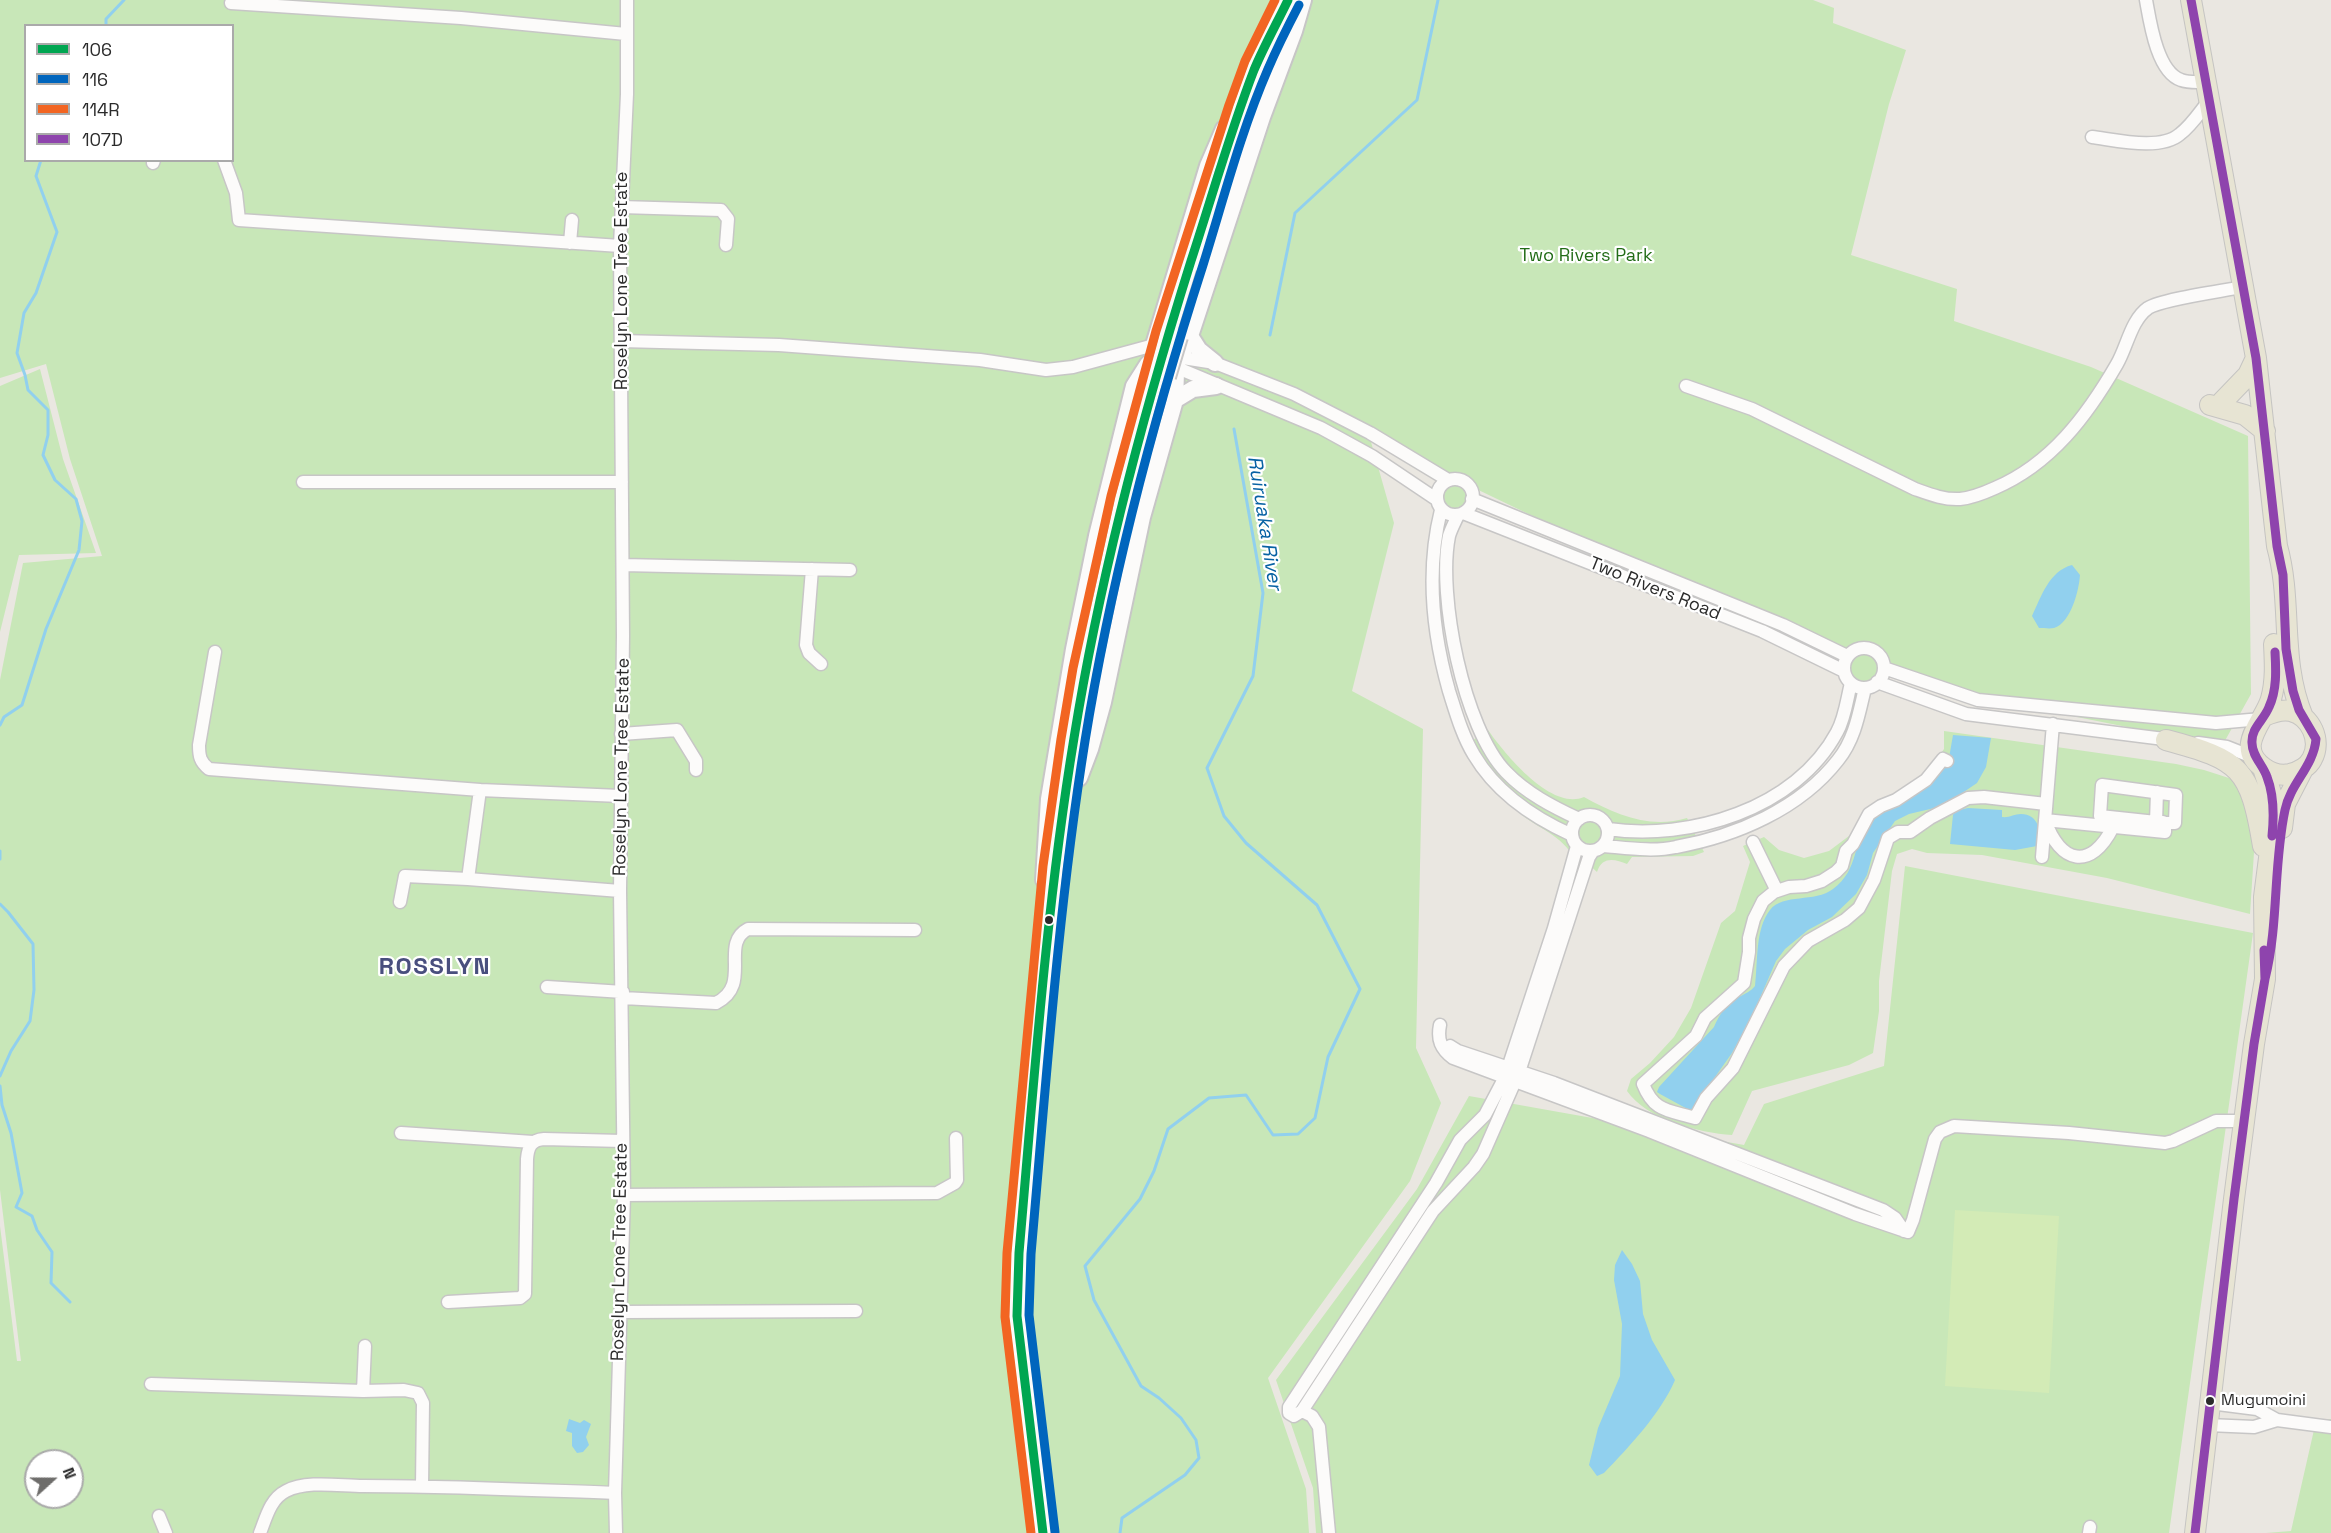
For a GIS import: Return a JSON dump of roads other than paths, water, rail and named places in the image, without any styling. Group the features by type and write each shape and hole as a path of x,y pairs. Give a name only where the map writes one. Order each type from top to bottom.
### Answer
{"main road":[{"path":"1041,1010 1037,997 1049,799 1074,649 1102,514 1134,386 1148,364 1148,353 1154,345 1208,166 1237,97 1256,66 1288,0"},
{"path":"1051,918 1079,778 1093,678 1135,493 1162,399 1180,351 1234,158 1296,0"},
{"path":"1043,1533 1017,1316 1019,1253 1062,814 1084,672 1123,499 1180,351 1303,0"},
{"path":"2191,0 2256,358 2277,546 2282,568 2288,662 2295,698 2316,739 2312,760 2303,769 2285,804 2271,960 2265,980 2254,1044 2195,1533"},
{"path":"1148,364 1155,373 1165,376 1180,351 1218,174 1256,66"},
{"path":"1154,345 1170,341 1180,351"},
{"path":"1180,351 1199,350 1215,363"},
{"path":"2256,358 2247,375 2216,403 2245,415 2265,431"},
{"path":"1162,399 1193,389 1224,388"},
{"path":"2265,980 2263,929 2267,869 2273,827 2272,796 2251,740 2254,730 2263,718 2275,684 2272,570 2277,546"},
{"path":"2263,718 2285,710 2303,717"},
{"path":"2166,740 2209,752 2230,763 2238,771 2255,802 2267,869"},
{"path":"2259,763 2272,773 2283,775 2303,769"}],"street":[{"name":"Roselyn Lone Tree Estate","path":"616,1533 615,1493 624,1195 620,891 623,565 620,246 627,94 627,0"},
{"path":"2146,0 2157,48 2171,75 2181,80 2205,82"},
{"path":"231,3 461,18 627,34"},
{"path":"2092,137 2146,143 2168,141 2180,135 2208,102"},
{"path":"225,162 236,193 239,220 620,246"},
{"path":"621,207 721,210 728,219 726,245"},
{"path":"570,243 572,220"},
{"path":"1686,386 1752,409 1915,489 1933,496 1960,499 1990,490 2020,477 2055,449 2096,397 2118,362 2136,324 2146,309 2242,287"},
{"path":"621,341 779,345 980,360 1046,370 1073,367 1154,345"},
{"path":"1180,351 1236,370 1332,412 1448,480"},
{"path":"1180,351 1224,388 1321,428 1372,456 1439,504 1446,513 1460,514"},
{"path":"1224,388 1236,370"},
{"path":"1579,819 1525,790 1505,771 1477,726 1456,649 1448,588 1449,536 1460,514 1471,504 1472,499 1470,486 1465,481 1459,478 1448,480 1439,488 1432,610 1444,670 1459,725 1475,756 1515,802 1575,840 1588,851 1599,848 1675,848 1712,838 1761,820 1795,801 1839,759 1852,736 1864,688"},
{"path":"303,482 622,482"},
{"name":"Two Rivers Road","path":"1472,499 1783,625 1847,656"},
{"name":"Two Rivers Road","path":"1460,514 1762,631 1844,671"},
{"path":"1553,549 1558,533"},
{"path":"623,565 850,570"},
{"path":"812,569 806,645 809,653 821,664"},
{"path":"1884,668 1877,682 1864,688 1851,683 1844,671 1844,663 1847,656 1854,650 1867,648 1877,653 1884,668 1977,700 2194,721 2229,723 2263,718"},
{"path":"215,652 199,745 199,756 209,769 480,790 620,796"},
{"path":"1877,682 1960,713 2227,747 2259,763"},
{"path":"1608,829 1631,832 1666,832 1706,825 1754,807 1790,785 1824,753 1838,730 1851,683"},
{"path":"2042,857 2044,820 2055,725 2059,709"},
{"path":"2193,742 2194,721"},
{"path":"621,734 677,730 696,761 696,770"},
{"path":"1947,761 1943,759 1918,786 1869,814 1853,844 1846,851 1842,866 1836,872 1822,881 1777,891 1763,901 1754,919 1749,938 1744,983 1705,1018 1696,1036 1643,1084 1649,1098 1663,1109 1695,1118 1706,1098 1733,1068 1784,966 1808,941 1845,920 1859,908 1874,880 1888,838 1898,832 1910,832 1930,818 1968,798 2046,804"},
{"path":"2102,785 2157,792 2176,795 2175,823 2100,816 2102,785"},
{"path":"1972,787 1986,798"},
{"path":"468,879 480,790"},
{"path":"2044,820 2165,832 2160,822 2157,792"},
{"path":"1575,840 1551,939 1512,1074 1485,1115 1460,1140 1451,1154 1436,1183 1289,1410 1289,1413 1294,1416 1302,1411 1433,1211 1474,1167 1483,1154 1512,1074 1589,857 1608,835 1608,829 1605,823 1596,816 1584,816 1579,819 1573,829 1575,840"},
{"path":"2044,820 2055,844 2065,853 2077,857 2093,854 2106,841 2113,827"},
{"path":"1753,842 1777,891"},
{"path":"400,902 405,876 620,891"},
{"path":"546,987 716,1003 729,994 733,987 736,976 736,942 743,931 748,929 915,930"},
{"path":"1512,1074 1458,1051 1447,1043 1440,1025 1439,1040 1444,1051 1453,1058 1623,1109 1883,1210 1895,1218 1904,1231 1908,1232 1935,1139 1940,1132 1954,1126 2069,1133 2166,1143 2216,1121 2245,1121"},
{"path":"401,1133 533,1143 544,1139 622,1141"},
{"path":"624,1195 937,1194 957,1180 956,1138"},
{"path":"448,1302 520,1298 525,1294 527,1159 528,1148 533,1143"},
{"path":"621,1312 856,1311"},
{"path":"363,1391 365,1346"},
{"path":"151,1384 414,1391 422,1397 422,1486"},
{"path":"2210,1403 2257,1408 2277,1420 2331,1427"},
{"path":"1302,1411 1312,1416 1319,1427 1329,1533"},
{"path":"2208,1425 2254,1427 2277,1420"},
{"path":"260,1533 270,1508 278,1497 294,1488 310,1486 422,1486 615,1493"},
{"path":"159,1516 166,1533"}],"water":[{"path":"2072,565 2080,575 2076,597 2069,613 2060,625 2054,628 2039,628 2032,616 2043,593 2057,573"},
{"path":"1953,735 1991,738 1986,767 1977,783 1943,806 1909,814 1895,821 1873,853 1867,875 1856,894 1832,917 1808,930 1785,949 1776,961 1750,1021 1732,1053 1691,1111 1657,1092 1714,1027 1727,1006 1755,986 1759,936 1770,910 1783,902 1826,893 1842,881 1848,873 1860,838 1869,821 1949,758"},
{"path":"1968,808 2002,810 2002,817 2021,814 2032,817 2039,830 2037,846 2015,850 1950,844 1955,811"},
{"path":"1622,1250 1640,1281 1643,1314 1652,1340 1675,1380 1662,1405 1644,1429 1604,1473 1597,1476 1589,1465 1598,1428 1620,1376 1622,1324 1614,1280 1615,1265"},
{"path":"569,1419 580,1423 584,1420 591,1424 586,1437 589,1445 583,1452 577,1453 572,1446 572,1433 566,1431"}],"waterway":[{"path":"106,24 106,19 124,0"},
{"name":"Ruiruaka River","path":"1270,335 1295,213 1417,100 1438,0"},
{"path":"0,725 4,717 22,705 46,629 79,550 82,521 76,499 55,480 43,455 48,435 48,410 28,390 17,353 24,313 36,293 57,232 36,176 40,162"},
{"name":"Ruiruaka River","path":"1120,1533 1122,1518 1185,1475 1199,1458 1196,1440 1181,1418 1159,1398 1141,1386 1094,1300 1085,1266 1140,1199 1154,1171 1168,1129 1209,1098 1246,1095 1273,1135 1298,1134 1315,1118 1328,1057 1360,989 1317,905 1246,843 1224,816 1207,768 1253,676 1263,593 1234,429"},
{"path":"0,851 0,859"},
{"path":"0,904 33,944 34,990 30,1021 11,1051 0,1076"},
{"path":"0,1086 2,1105 11,1133 22,1193 16,1207 32,1216 37,1230 52,1252 51,1283 70,1302"}],"place":[{"name":"Mugumoini","path":"2210,1401"}],"district":[{"name":"ROSSLYN","path":"435,967"}],"park label":[{"name":"Two Rivers Park","path":"1586,256"}]}
